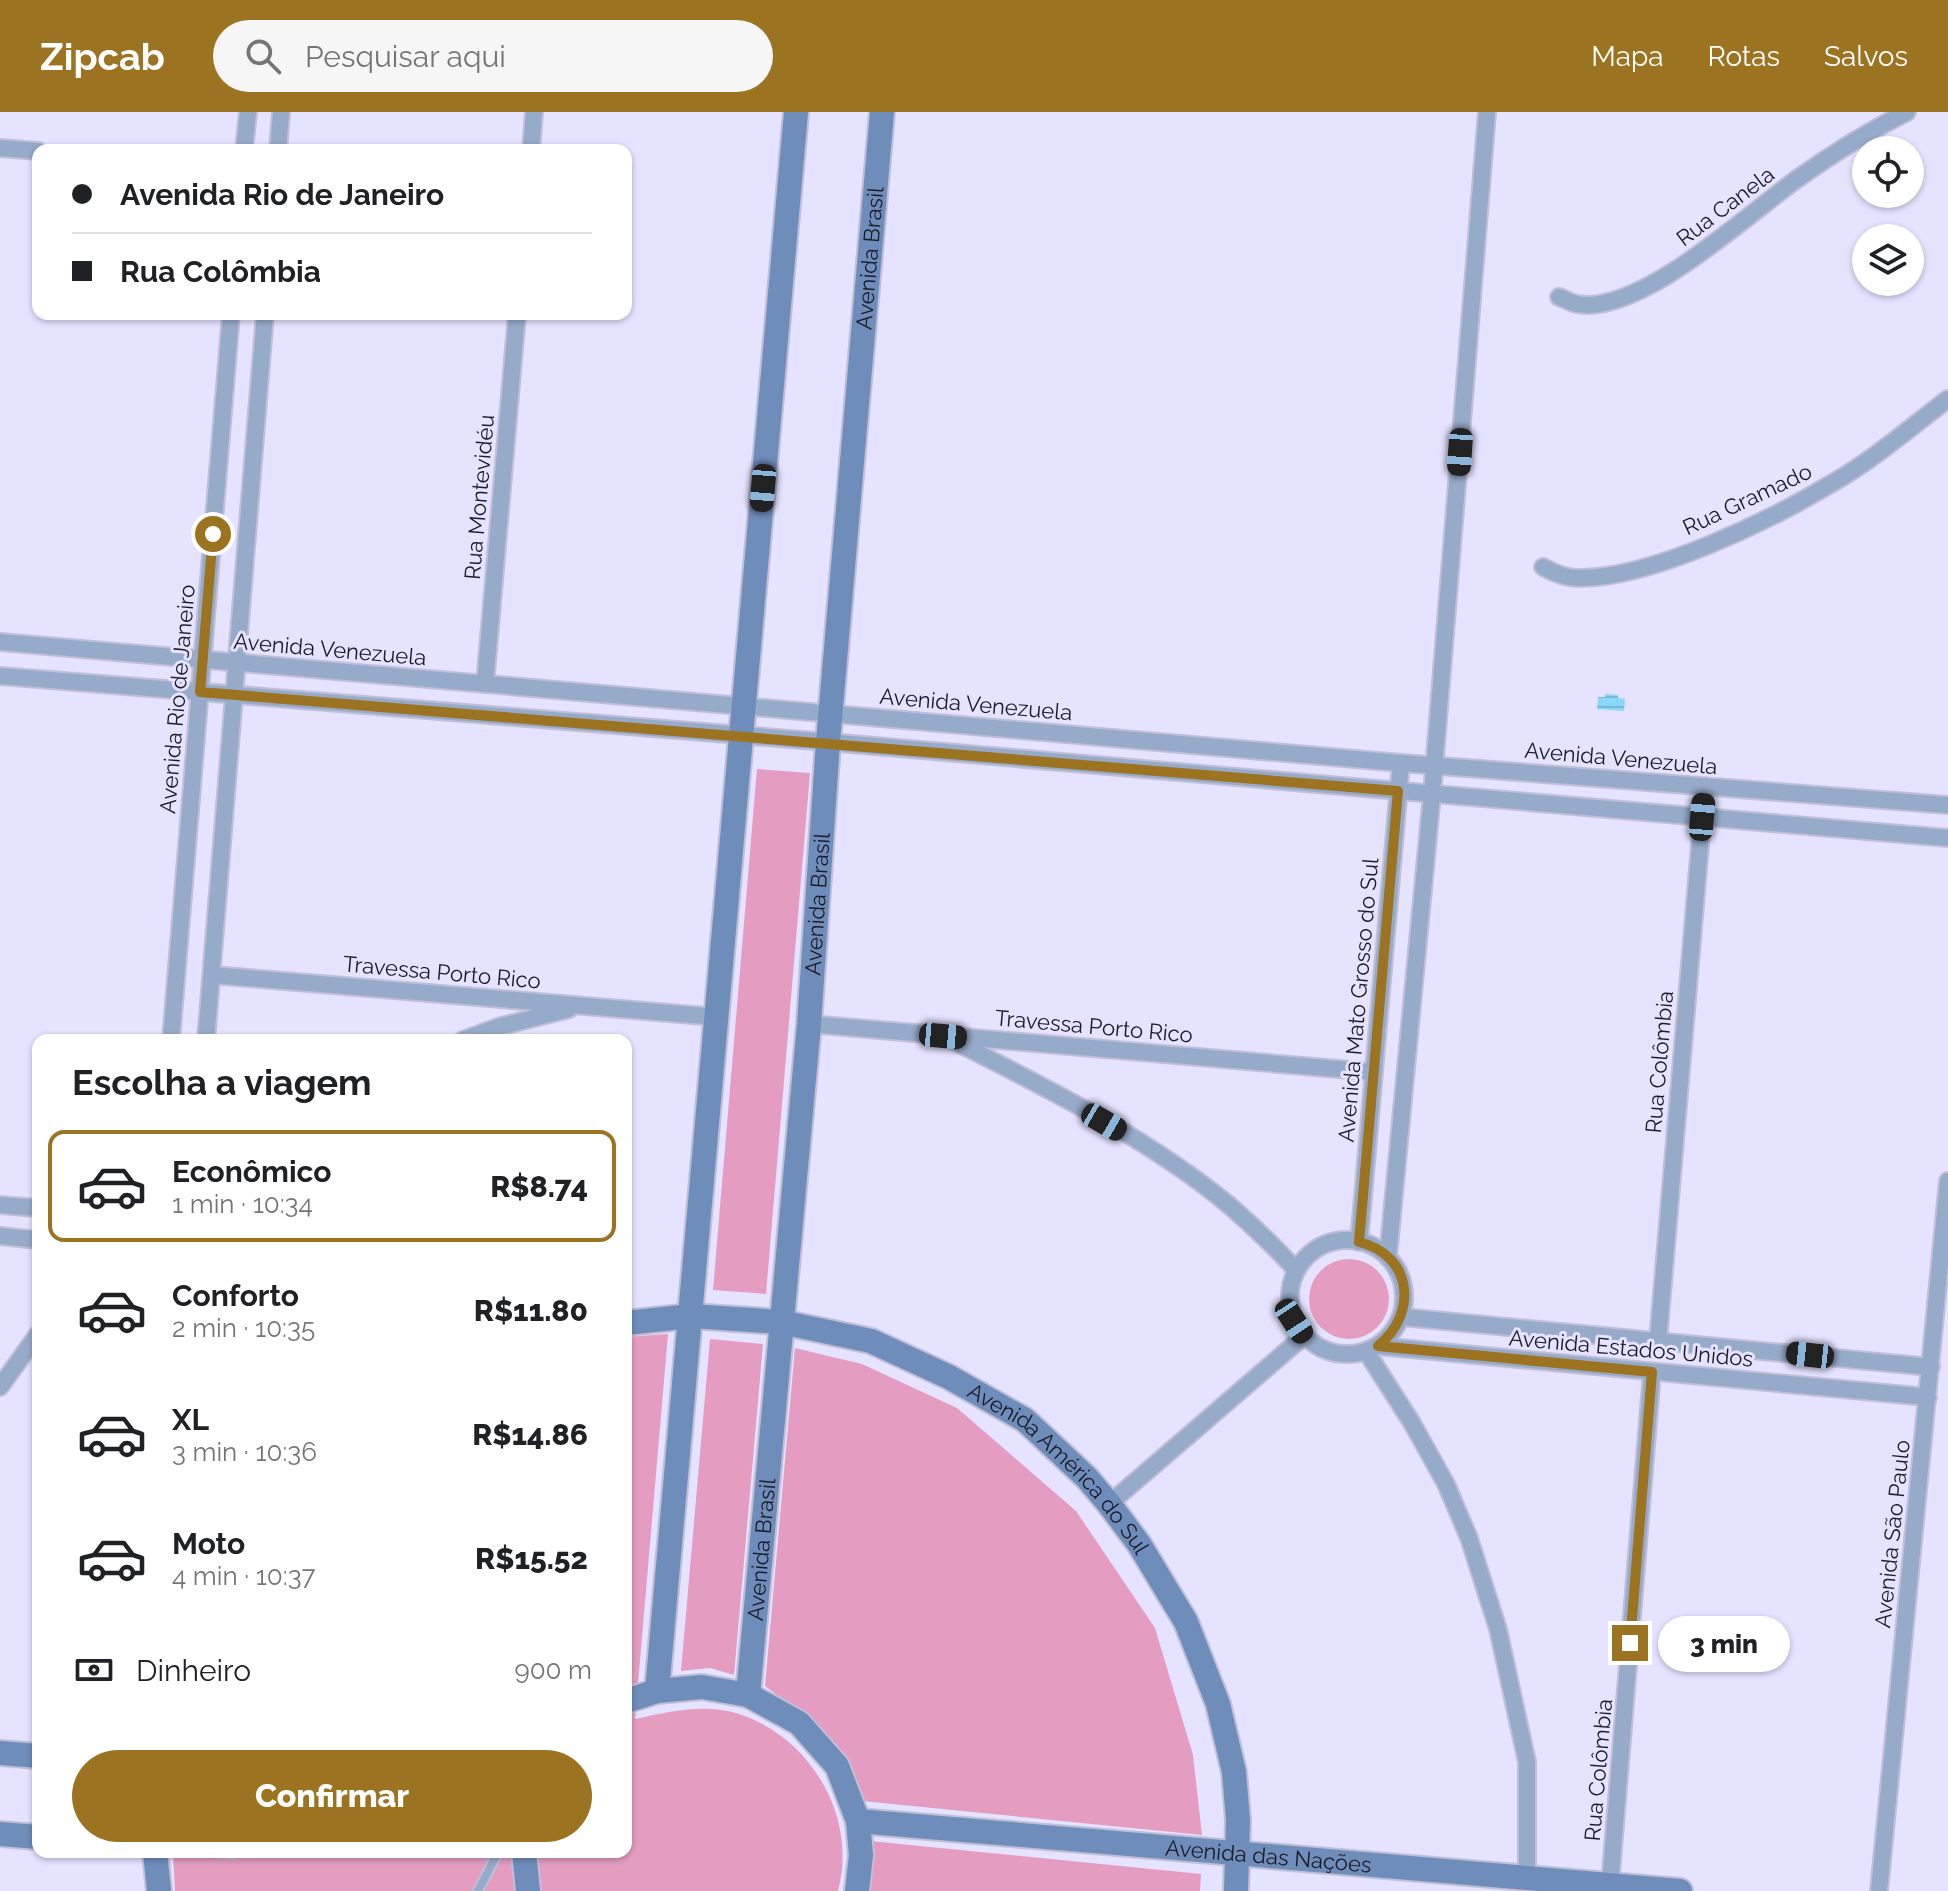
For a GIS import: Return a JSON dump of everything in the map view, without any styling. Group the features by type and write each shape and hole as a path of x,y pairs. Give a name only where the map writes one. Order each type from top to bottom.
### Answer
{"main road":[{"path":"657,1691 796,112"},
{"name":"Avenida Brasil","path":"748,1695 809,1024 828,742 882,112"},
{"name":"Avenida América do Sul","path":"632,1322 691,1316 781,1322 871,1341 949,1377 1025,1420 1087,1478 1139,1544 1186,1622 1218,1704 1234,1772 1238,1820 1236,1891"},
{"path":"632,1699 657,1691 702,1687 748,1695 799,1723 837,1766 858,1821 861,1855 857,1891"},
{"path":"0,1753 32,1756"},
{"name":"Avenida das Nações","path":"858,1821 1680,1891"},
{"path":"0,1834 32,1837"},
{"path":"156,1858 159,1891"},
{"path":"525,1858 528,1891"}],"street":[{"path":"245,144 248,112"},
{"path":"278,144 281,112"},
{"path":"531,144 534,112"},
{"path":"1388,1257 1435,765 1487,112"},
{"name":"Rua Canela","path":"1559,297 1578,304 1600,303 1630,294 1668,276 1798,178 1907,112"},
{"path":"0,148 32,151"},
{"name":"Avenida Rio de Janeiro","path":"172,1034 230,320"},
{"path":"207,1034 265,320"},
{"name":"Rua Montevidéu","path":"485,684 516,320"},
{"name":"Rua Gramado","path":"1543,567 1558,575 1577,578 1602,576 1648,565 1711,544 1771,517 1834,483 1948,399"},
{"name":"Avenida Venezuela","path":"0,642 1401,763 1948,805"},
{"path":"0,676 828,742 1948,838"},
{"name":"Avenida Mato Grosso do Sul","path":"1359,1242 1401,763"},
{"name":"Rua Colômbia","path":"1658,1341 1705,786"},
{"name":"Travessa Porto Rico","path":"212,975 717,1017"},
{"path":"479,1034 582,1005"},
{"name":"Travessa Porto Rico","path":"809,1024 1374,1072"},
{"path":"943,1036 1032,1081 1187,1173 1229,1205 1296,1270"},
{"name":"Avenida São Paulo","path":"1879,1891 1948,1181"},
{"path":"0,1205 32,1208"},
{"path":"0,1236 32,1239"},
{"path":"1335,1241 1359,1242 1378,1248 1388,1257 1404,1285 1402,1317 1395,1329 1372,1349 1338,1355 1319,1348 1304,1336 1294,1321 1290,1286 1306,1256 1335,1241"},
{"name":"Avenida Estados Unidos","path":"1402,1317 1931,1367"},
{"path":"1109,1504 1304,1336"},
{"path":"0,1387 32,1342"},
{"path":"1372,1349 1446,1484 1469,1538 1498,1629 1527,1762 1527,1877"},
{"name":"Avenida Estados Unidos","path":"1372,1349 1928,1397"},
{"name":"Rua Colômbia","path":"1610,1885 1652,1372"}],"lane":[{"path":"478,1891 495,1858"}],"shaded area":[{"path":"757,769 810,773 766,1294 713,1290"},
{"path":"1349,1259 1364,1262 1377,1271 1386,1284 1389,1299 1386,1314 1377,1327 1364,1336 1349,1339 1334,1336 1321,1327 1312,1314 1309,1299 1312,1284 1321,1271 1334,1262"},
{"path":"668,1334 635,1719 713,1709 739,1714 765,1725 788,1741 823,1784 834,1809 841,1836 842,1863 838,1891 175,1891 173,1858 632,1858 632,1337"},
{"path":"710,1339 763,1344 734,1675 710,1668 681,1671"},
{"path":"795,1348 862,1364 957,1408 1076,1511 1155,1628 1193,1755 1202,1835 862,1801 802,1714 765,1686"},
{"path":"870,1841 1201,1874 1200,1891 866,1891"}],"water":[{"path":"1605,694 1625,699 1624,711 1597,709 1598,697 1605,697"}],"route":[{"path":"213,534 200,692 1398,791 1359,1242 1378,1248 1388,1257 1404,1285 1405,1301 1402,1317 1395,1329 1378,1346 1652,1372 1630,1643"}]}
